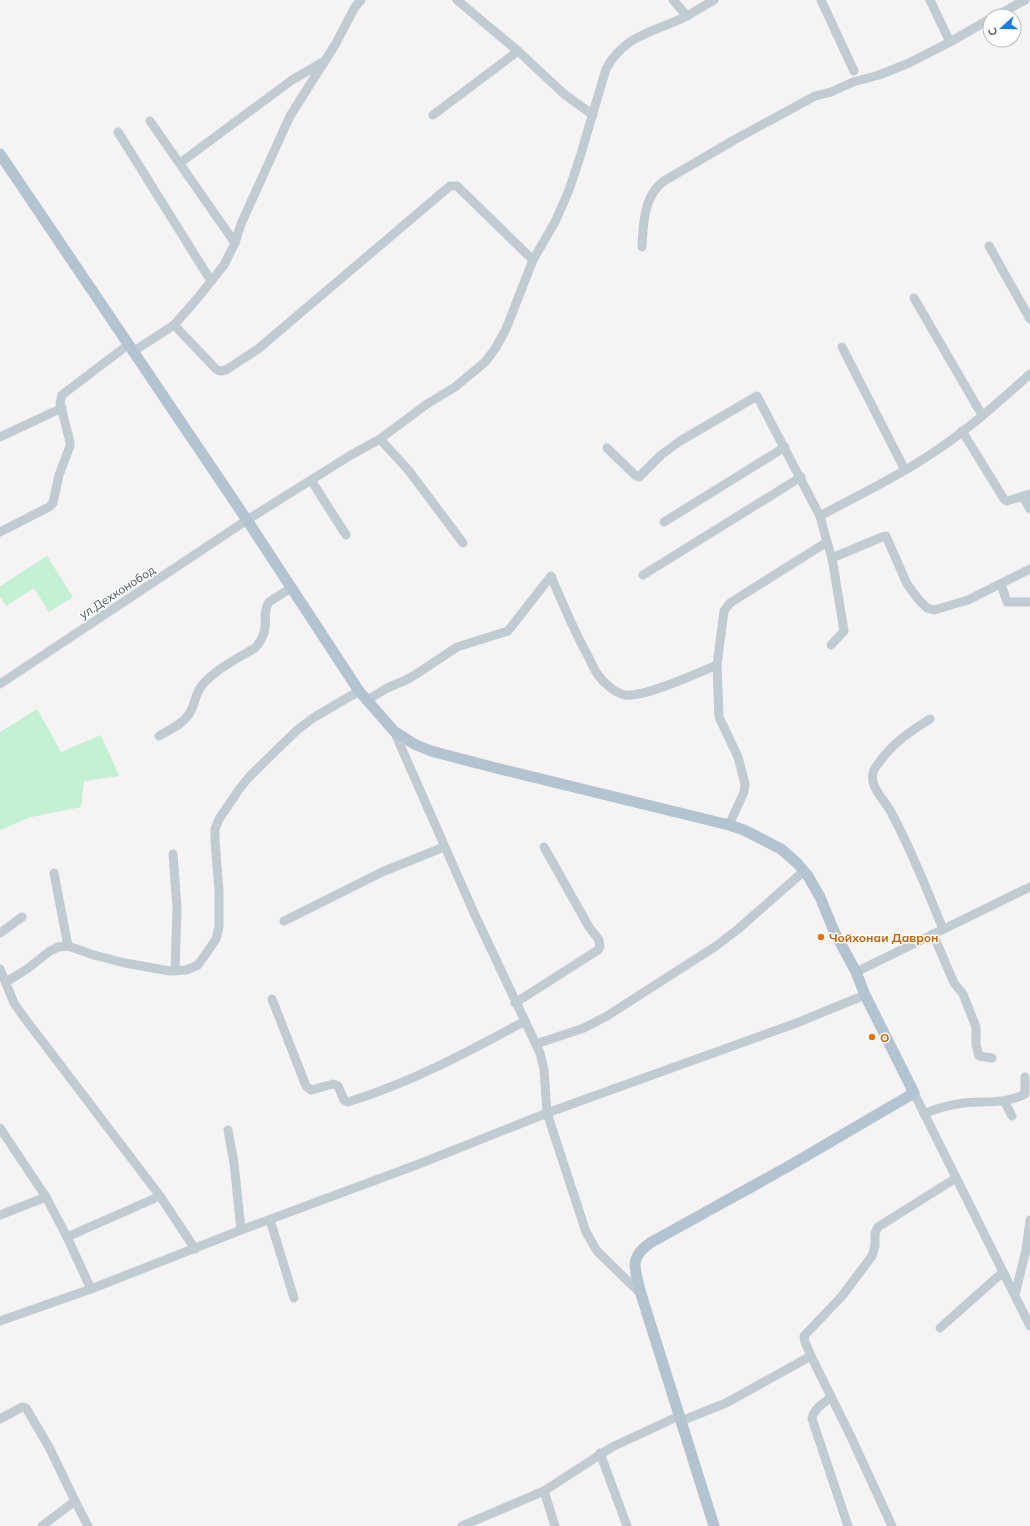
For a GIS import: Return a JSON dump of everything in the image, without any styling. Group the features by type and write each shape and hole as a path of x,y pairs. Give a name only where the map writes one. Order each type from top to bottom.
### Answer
{"main road":[{"path":"0,154 247,520 359,691 366,701 394,731 414,744 431,751 744,830 781,849 797,863 804,871 820,897 834,931 856,972 914,1093 641,1250 636,1257 635,1268 641,1294 714,1526"}],"street":[{"path":"0,532 54,503 59,475 70,446 60,399 62,395 131,348 174,325 224,265 290,116 335,45 361,0"},
{"path":"457,0 518,51 564,94 593,115"},
{"path":"673,0 686,16"},
{"name":"ул.Дехконобод","path":"0,684 247,520 351,454 380,438 427,404 455,387 485,362 495,349 506,329 533,260 555,222 569,190 606,69 617,52 625,45 644,34 686,16 714,0"},
{"path":"822,0 854,71"},
{"path":"930,0 950,42"},
{"path":"1010,8 1025,0"},
{"path":"642,247 646,209 658,185 664,181 734,140 815,96 831,92 853,82 879,76 909,63 982,24"},
{"path":"433,115 518,51"},
{"path":"180,163 292,80 324,61"},
{"path":"150,121 235,243"},
{"path":"118,132 211,281"},
{"path":"174,325 216,368 220,371 226,370 258,348 450,186 458,186 533,260"},
{"path":"989,246 1030,318"},
{"path":"914,298 982,415"},
{"path":"842,347 905,470"},
{"path":"820,516 926,458 982,415 1030,374"},
{"path":"608,448 633,474 639,477 661,455 680,441 757,396 820,516 832,558 844,631 831,645"},
{"path":"0,437 62,408"},
{"path":"962,431 1004,499 1006,501 1027,495 1030,509"},
{"path":"380,438 409,471 463,543"},
{"path":"664,522 784,447"},
{"path":"643,575 800,477"},
{"path":"311,480 346,535"},
{"path":"832,558 886,536 907,584 927,608 934,610 968,600 1030,569"},
{"path":"729,825 744,792 745,784 738,757 719,717 718,665 724,611 727,606 827,542"},
{"path":"366,701 387,688 418,673 457,647 508,631 551,576 581,644 598,674 611,688 625,694 650,691 718,665"},
{"path":"1001,584 1007,602 1030,602"},
{"path":"159,736 189,715 197,692 203,683 217,672 255,648 260,643 266,630 266,606 269,602 291,588"},
{"path":"6,982 27,969 50,951 58,947 68,946 125,963 170,971 186,970 198,965 218,934 219,892 215,829 219,820 249,777 296,731 313,718 359,691"},
{"path":"930,719 899,739 874,770 873,778 877,791 891,811 905,837 943,929"},
{"path":"394,731 444,847 543,1061 547,1113 586,1232 597,1251 641,1294"},
{"path":"284,921 382,872 444,847"},
{"path":"515,1003 598,950 600,947 599,940 589,927 544,847"},
{"path":"173,854 177,908 175,971"},
{"path":"536,1044 584,1028 607,1016 716,946 737,930 804,871"},
{"path":"54,873 68,946"},
{"path":"856,972 1030,886"},
{"path":"0,933 22,917"},
{"path":"933,934 954,983 963,994 976,1026 976,1045 979,1056 992,1058"},
{"path":"0,969 14,1002 23,1016 160,1196 195,1249"},
{"path":"0,1321 91,1289 241,1230 419,1164 547,1113 794,1024 866,995"},
{"path":"272,999 306,1086 310,1090 333,1084 338,1086 344,1100 348,1102 378,1093 474,1049 525,1021"},
{"path":"924,1114 953,1104 995,1103 1017,1098 1027,1094 1025,1077"},
{"path":"914,1093 1030,1326"},
{"path":"1004,1101 1012,1116"},
{"path":"0,1128 46,1197 67,1237 91,1289"},
{"path":"228,1130 234,1163 241,1230"},
{"path":"892,1526 851,1437 811,1356 804,1336 842,1296 872,1256 875,1246 875,1234 878,1227 956,1178"},
{"path":"67,1237 160,1196"},
{"path":"0,1215 46,1197"},
{"path":"270,1220 294,1298"},
{"path":"1015,1295 1026,1250 1030,1220"},
{"path":"940,1328 1003,1272"},
{"path":"462,1526 544,1491 600,1454 647,1430 726,1403 811,1356"},
{"path":"831,1397 818,1408 813,1414 812,1419 848,1526"},
{"path":"0,1419 22,1407 29,1411 88,1526"},
{"path":"600,1454 627,1526"},
{"path":"544,1491 555,1526"},
{"path":"42,1526 75,1501"}],"green space":[{"path":"47,556 73,597 49,612 34,588 6,606 0,597 0,586"},
{"path":"37,709 61,752 101,735 119,776 84,781 81,807 31,817 0,830 0,732"}],"place":[{"name":"Чойхонаи Даврон","path":"821,937"},
{"name":"O","path":"872,1037"}]}
